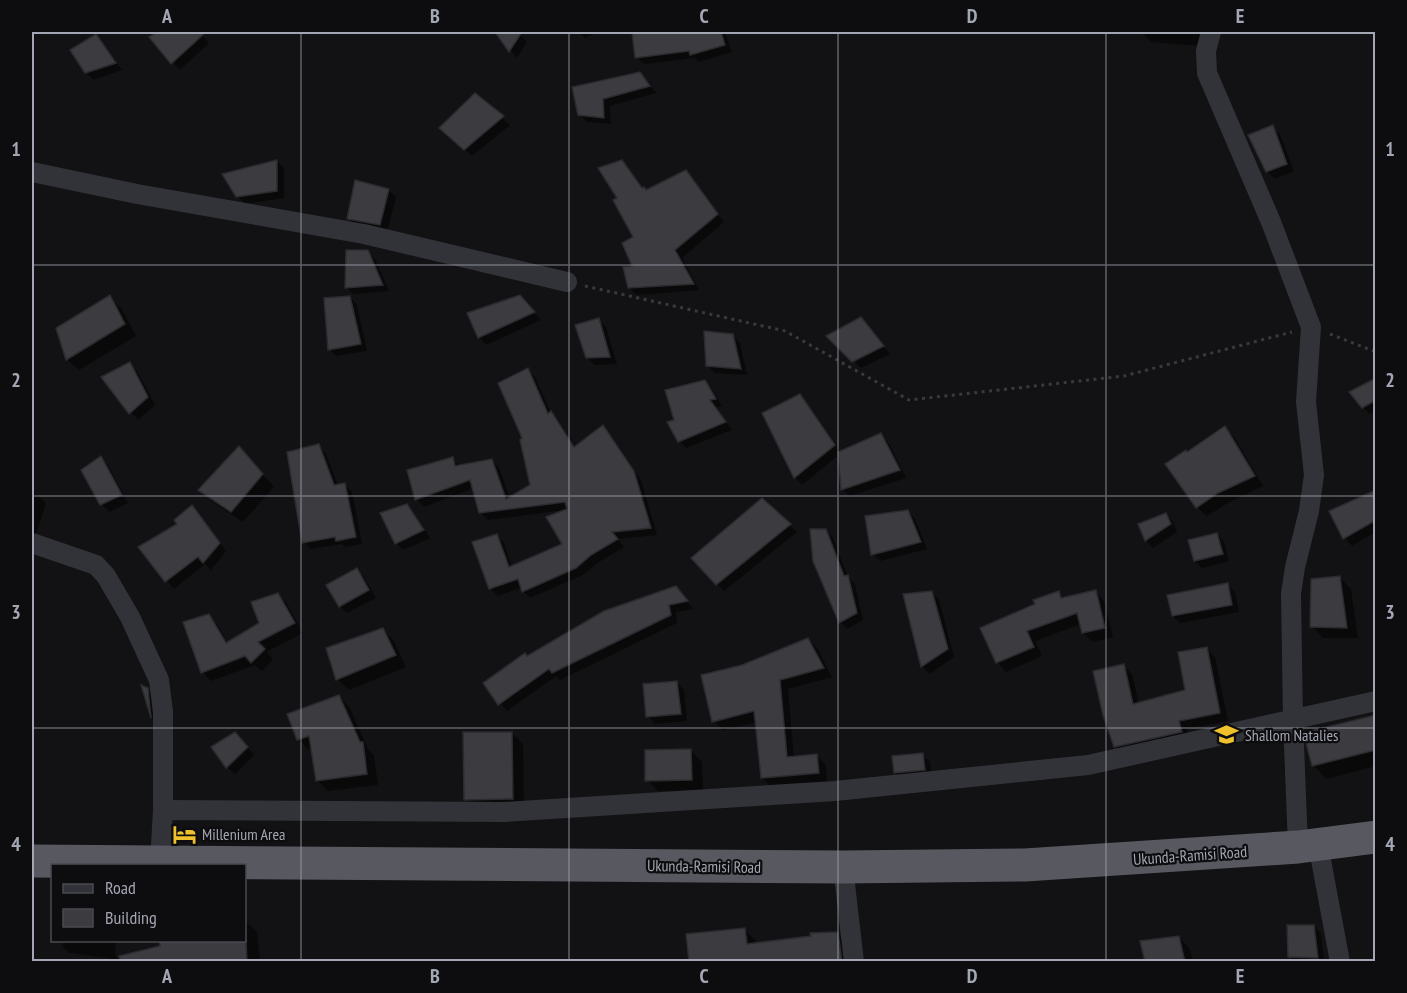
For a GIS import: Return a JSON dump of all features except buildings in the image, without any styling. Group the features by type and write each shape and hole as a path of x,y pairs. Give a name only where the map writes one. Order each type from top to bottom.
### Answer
{"highway":[{"name":"Ukunda-Ramisi Road","path":"32,861 843,867 1025,865 1308,846 1376,837"}],"street":[{"path":"1212,32 1206,51 1207,73 1271,222 1311,327 1306,402 1314,475 1309,511 1295,567 1291,594 1293,719 1308,846 1340,962"},
{"path":"32,172 148,196 364,234 567,282"},
{"path":"32,543 96,565 106,576 130,617 159,680 163,712 163,810 160,862"},
{"path":"163,810 504,812 835,791 1088,765 1376,700"},
{"path":"843,867 854,962"}],"path":[{"path":"567,282 785,331 909,400 1125,376 1311,327 1376,352"}],"place":[{"name":"Shallom Natalies","path":"1227,735"},
{"name":"Millenium Area","path":"184,834"}]}
